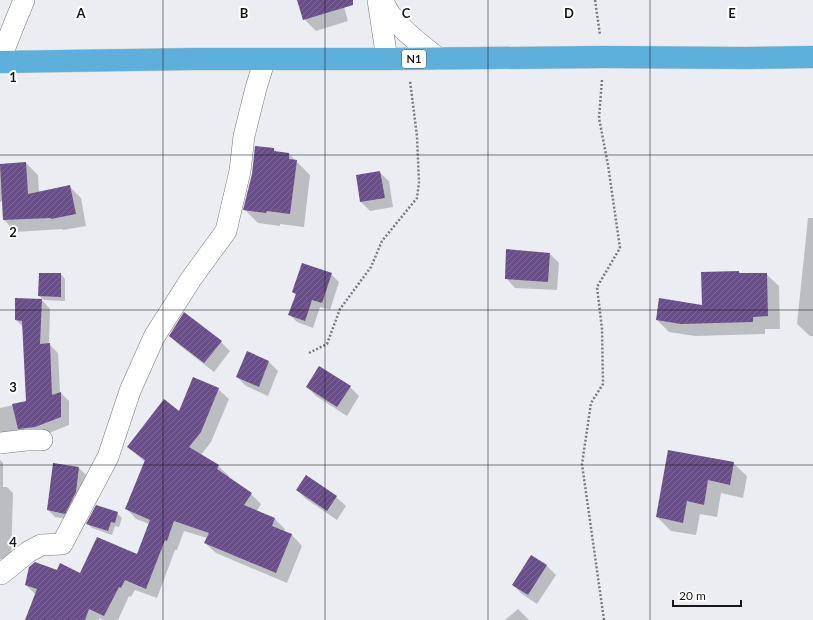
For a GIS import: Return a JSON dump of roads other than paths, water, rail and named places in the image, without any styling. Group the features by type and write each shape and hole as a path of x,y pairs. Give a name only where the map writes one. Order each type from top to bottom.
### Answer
{"highway":[{"name":"N1","path":"0,61 813,57"}],"street":[{"path":"0,61 14,22 24,0"},
{"path":"378,0 397,59"},
{"path":"383,0 385,6 400,27 439,59"},
{"path":"1,574 28,552 41,545 62,544 108,458 130,391 154,337 191,279 226,231 240,171 244,136 256,88 266,59"},
{"path":"0,443 42,440"}]}
